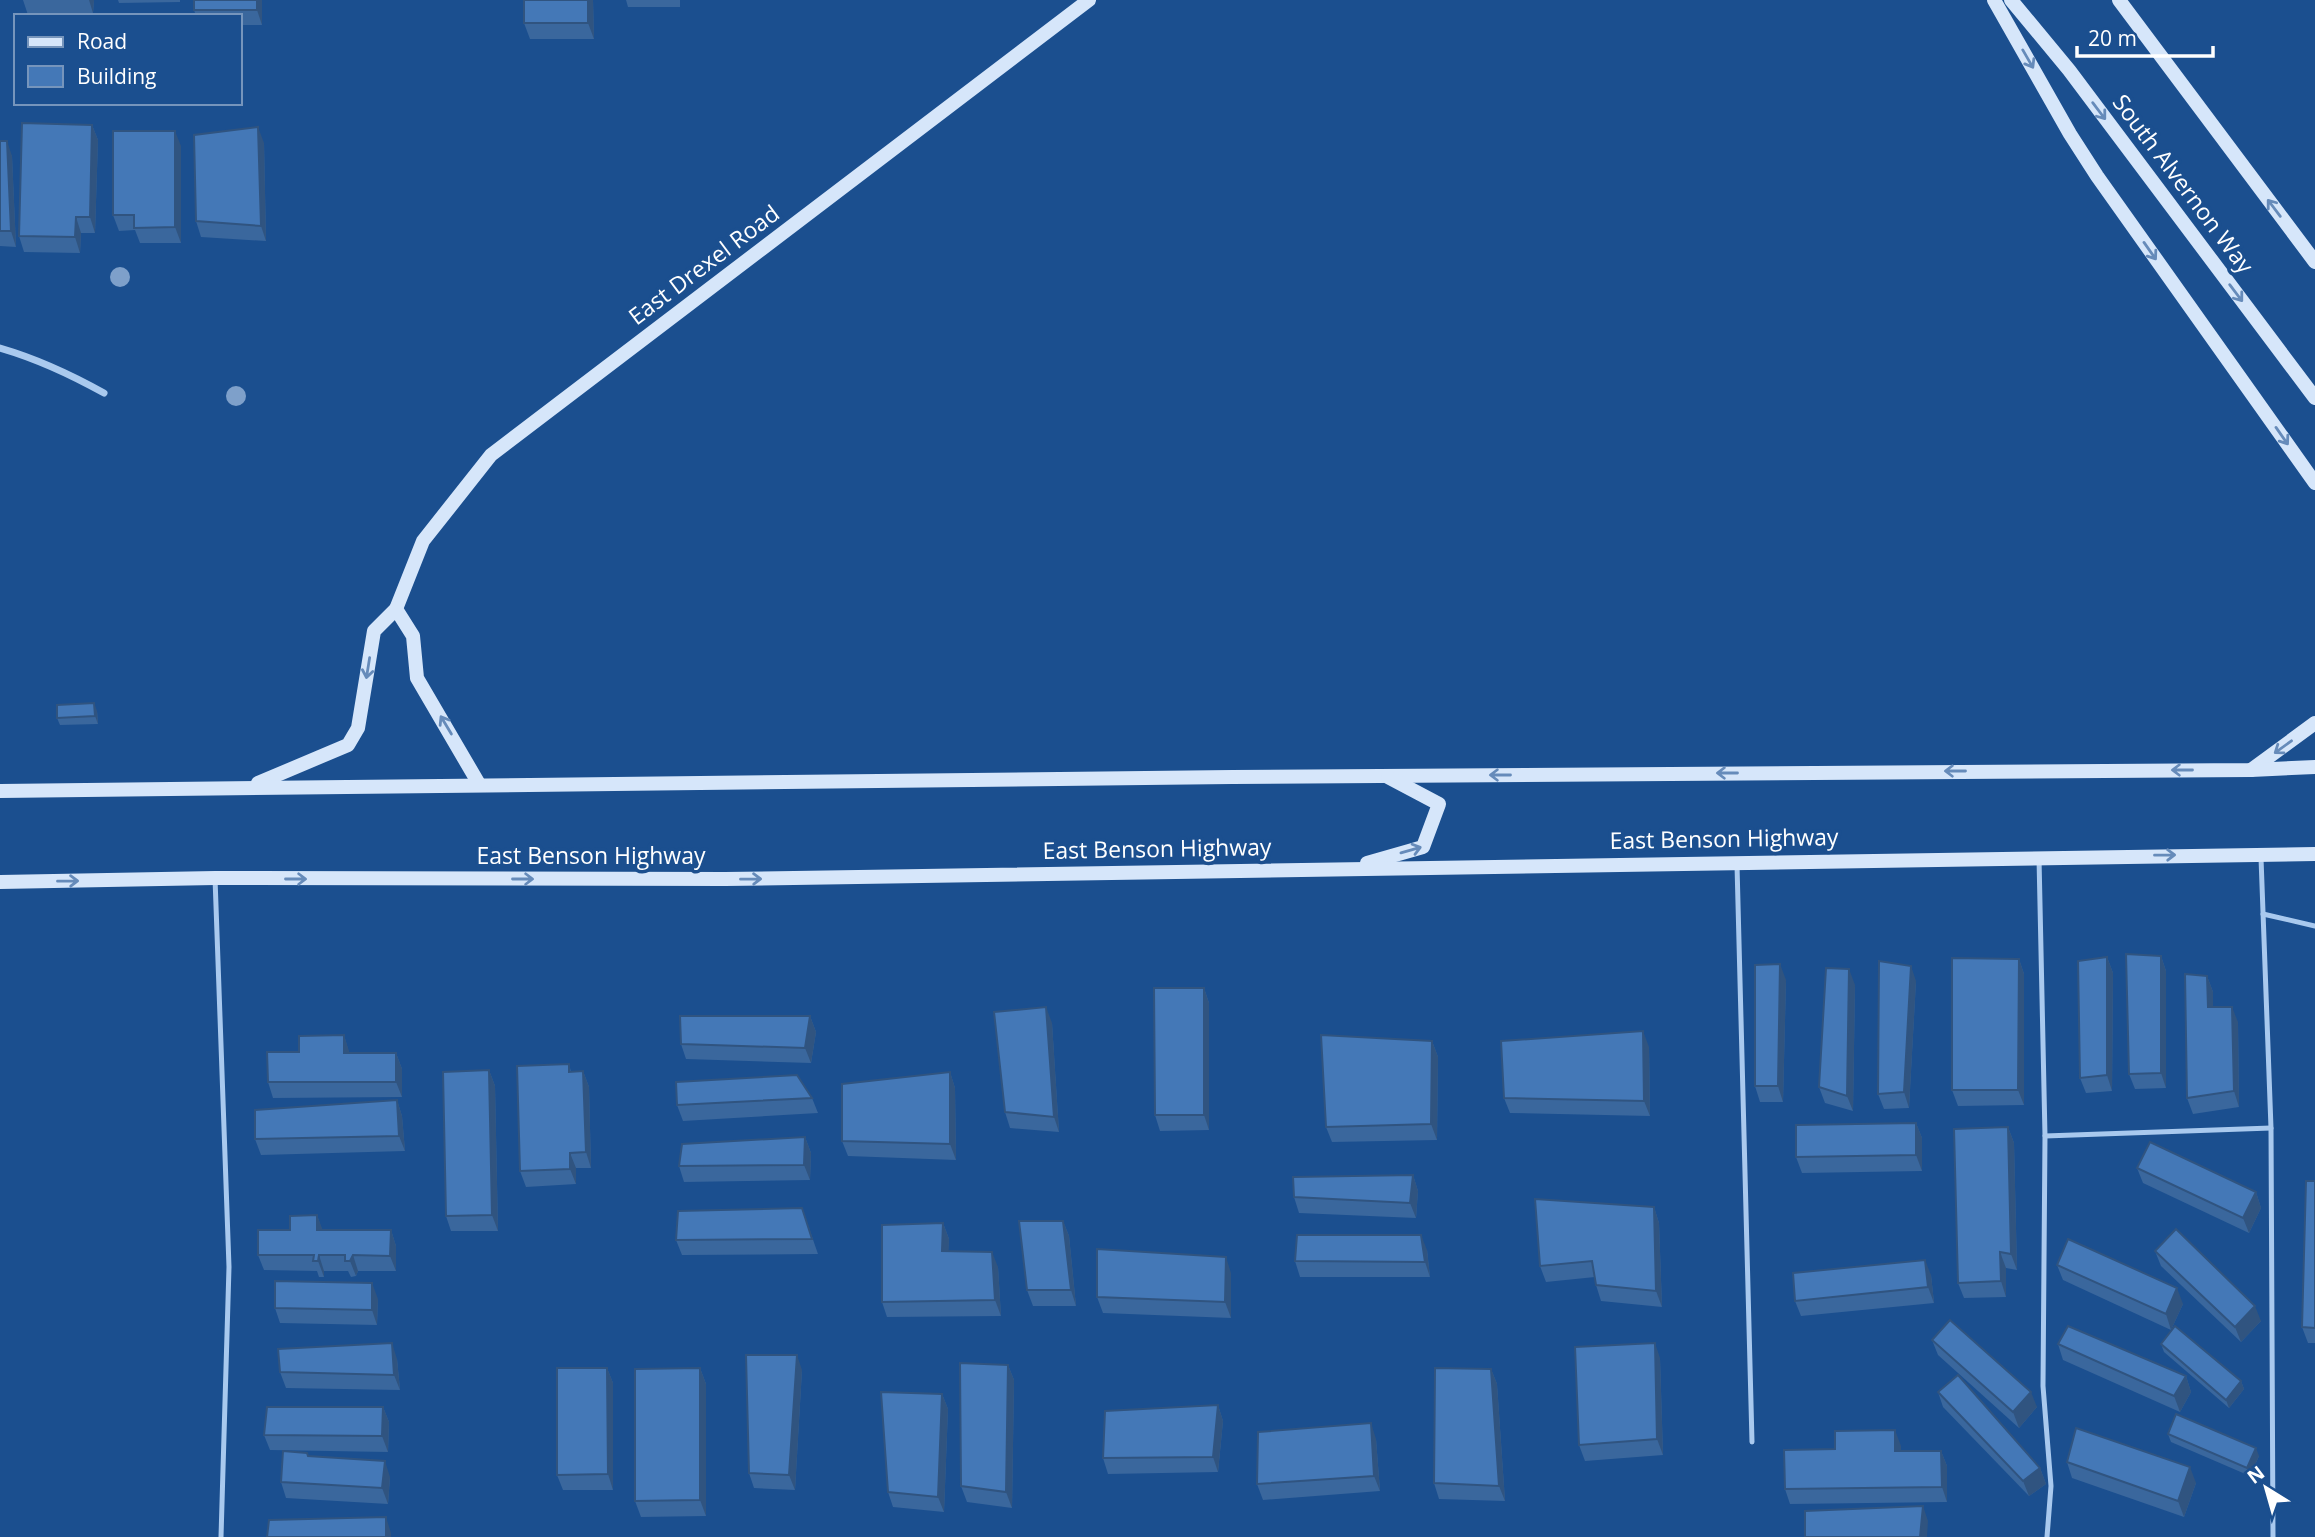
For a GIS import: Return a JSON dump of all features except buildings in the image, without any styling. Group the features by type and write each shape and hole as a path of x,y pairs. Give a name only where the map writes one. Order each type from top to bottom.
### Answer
{"main road":[{"name":"East Drexel Road","path":"249,787 348,745 359,727 374,631 396,609 423,541 491,455 1089,0"},
{"path":"1994,0 2097,176 2315,484"},
{"name":"South Alvernon Way","path":"2011,0 2069,70 2315,398"},
{"path":"2119,0 2315,262"},
{"path":"396,609 413,636 417,678 479,784"},
{"path":"2250,770 2315,723"},
{"path":"0,791 1384,775 2250,770 2315,767"},
{"path":"1345,868 1423,847 1439,804 1384,775"},
{"name":"East Benson Highway","path":"0,881 215,878 725,879 2039,856 2315,854"}],"street":[{"path":"0,348 36,358 104,393"}],"lane":[{"path":"2260,854 2271,1128 2273,1537"},
{"path":"2039,856 2045,1136 2043,1386 2051,1486 2048,1537"},
{"path":"1737,861 1752,1442"},
{"path":"215,878 229,1267 221,1537"},
{"path":"2263,914 2315,926"},
{"path":"2045,1136 2271,1128"}]}
